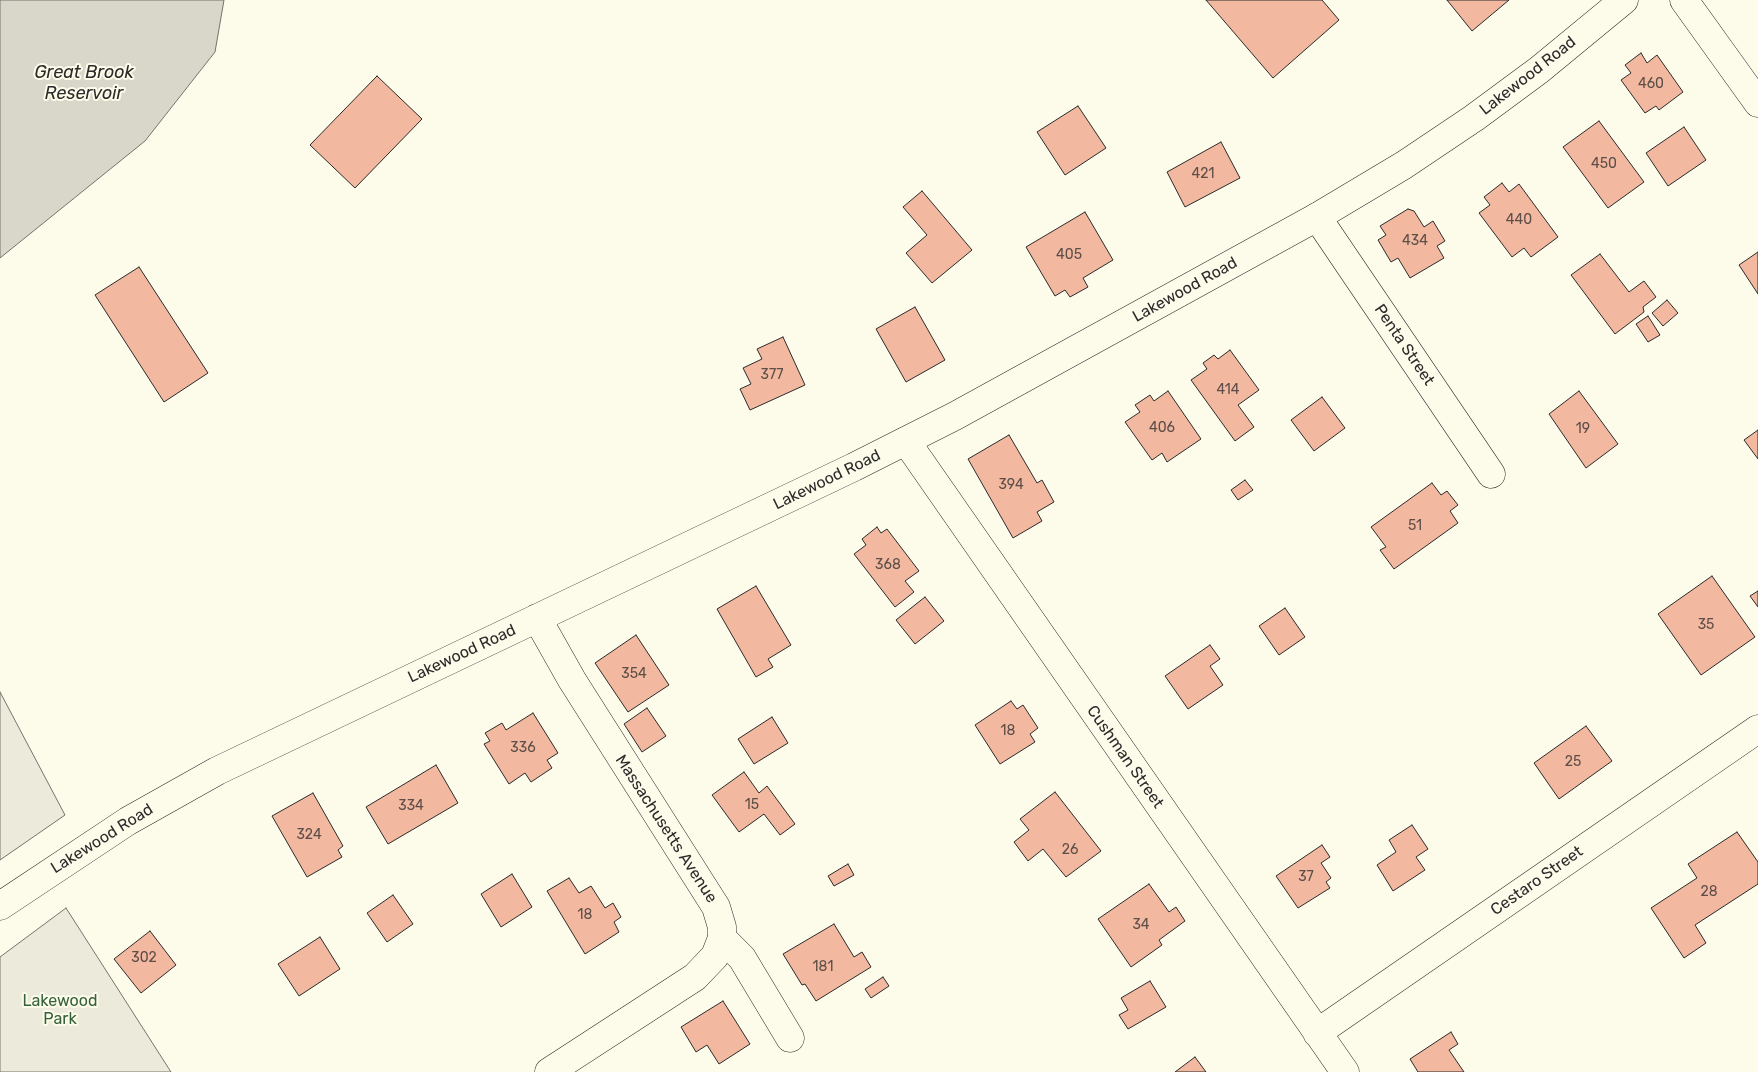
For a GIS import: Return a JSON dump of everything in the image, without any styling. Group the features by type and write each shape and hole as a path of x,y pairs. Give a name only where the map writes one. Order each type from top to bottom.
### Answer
{"street":[{"name":"Lakewood Road","path":"0,906 90,844 192,785 906,441 1317,217 1404,165 1474,118 1539,70 1624,0"},
{"path":"1684,0 1758,103"},
{"name":"Penta Street","path":"1317,217 1491,474"},
{"name":"Cushman Street","path":"906,441 1345,1072"},
{"name":"Massachusetts Avenue","path":"537,618 572,680 716,907 721,922 722,938"},
{"name":"Cestaro Street","path":"1317,1033 1758,729"},
{"path":"549,1072 695,977 715,956 722,938 742,958 790,1038"}],"green space":[{"path":"0,692 65,815 0,860"},
{"name":"Lakewood Park","path":"66,908 171,1072 0,1072 0,957"}],"water":[{"name":"Great Brook Reservoir","path":"0,0 224,0 215,52 145,141 0,258"}],"building":[{"path":"1206,0 1322,0 1339,20 1273,78"},
{"path":"1447,0 1509,0 1472,31"},
{"path":"1641,53 1647,63 1657,55 1683,92 1659,110 1656,106 1645,113 1621,80 1631,73 1625,65"},
{"path":"377,76 422,119 355,188 310,145"},
{"path":"1078,106 1106,148 1065,175 1037,132"},
{"path":"1599,121 1644,182 1608,208 1563,147"},
{"path":"1684,127 1706,160 1668,186 1646,153"},
{"path":"1221,142 1240,178 1185,207 1167,172"},
{"path":"1502,183 1509,192 1519,184 1558,237 1531,257 1524,248 1512,257 1479,213 1490,205 1484,197"},
{"path":"922,191 972,250 932,283 906,253 927,235 903,207"},
{"path":"1408,209 1414,211 1424,227 1433,221 1445,241 1437,246 1444,258 1410,278 1398,258 1391,262 1378,240 1386,235 1380,226"},
{"path":"1085,212 1113,260 1083,278 1088,287 1070,297 1065,290 1055,296 1026,247"},
{"path":"1758,252 1758,294 1739,265"},
{"path":"1600,254 1629,292 1644,281 1656,297 1643,307 1644,312 1615,334 1571,275"},
{"path":"139,267 208,373 164,402 95,295"},
{"path":"1667,300 1678,313 1663,326 1652,313"},
{"path":"915,307 945,360 906,382 876,329"},
{"path":"1648,316 1660,335 1648,342 1636,324"},
{"path":"783,337 805,385 750,410 740,389 751,384 743,368 762,359 757,349"},
{"path":"1230,350 1259,390 1238,405 1254,427 1235,441 1191,380 1207,369 1203,363 1214,355 1218,359"},
{"path":"1168,391 1201,439 1167,462 1162,453 1152,460 1125,422 1140,412 1135,405 1150,395 1154,401"},
{"path":"1579,391 1618,444 1586,468 1549,414"},
{"path":"1322,397 1345,428 1314,451 1291,420"},
{"path":"1758,430 1758,459 1744,440"},
{"path":"1009,435 1037,483 1042,480 1054,502 1037,512 1042,521 1013,538 968,459"},
{"path":"1245,480 1253,490 1238,500 1231,490"},
{"path":"1432,483 1441,495 1447,491 1458,505 1450,511 1458,523 1394,569 1380,550 1386,547 1371,527"},
{"path":"877,527 881,533 887,529 919,571 905,581 914,592 895,607 854,554 866,545 862,539"},
{"path":"1712,576 1755,637 1701,675 1658,614"},
{"path":"756,586 791,645 768,659 773,667 756,677 717,609"},
{"path":"1758,591 1758,607 1750,596"},
{"path":"925,597 944,621 915,644 896,620"},
{"path":"1285,608 1305,637 1279,655 1259,626"},
{"path":"636,635 669,685 628,712 595,663"},
{"path":"1210,645 1220,659 1210,666 1223,685 1188,709 1165,676"},
{"path":"1011,701 1017,709 1023,705 1038,728 1030,734 1035,742 1000,764 975,725"},
{"path":"647,708 666,736 642,752 624,724"},
{"path":"533,713 558,753 547,760 552,768 531,782 525,773 509,784 484,744 490,741 485,733 502,723 506,730"},
{"path":"772,717 788,743 754,764 738,739"},
{"path":"1586,726 1612,761 1559,799 1534,763"},
{"path":"436,765 458,803 388,844 366,807"},
{"path":"744,772 759,793 767,786 795,824 780,835 764,814 739,832 712,795"},
{"path":"1055,792 1101,851 1066,877 1043,849 1028,861 1014,842 1029,830 1020,819"},
{"path":"313,793 343,846 338,850 342,857 307,877 272,816"},
{"path":"1412,825 1428,849 1416,857 1425,870 1393,891 1377,865 1396,852 1389,840"},
{"path":"1737,832 1758,862 1758,884 1695,925 1706,943 1684,958 1651,908 1697,878 1688,864"},
{"path":"1322,845 1330,857 1321,863 1331,878 1326,882 1330,888 1298,908 1276,876"},
{"path":"848,864 854,875 834,886 828,876"},
{"path":"512,874 532,907 501,927 481,894"},
{"path":"569,878 579,893 591,886 605,908 613,903 621,917 614,922 619,932 585,954 547,891"},
{"path":"1149,884 1169,912 1176,907 1185,921 1159,940 1162,945 1131,967 1098,919"},
{"path":"393,895 413,924 387,942 367,913"},
{"path":"834,924 854,957 862,952 871,967 816,1001 805,984 802,985 783,954"},
{"path":"150,931 176,965 141,993 114,959"},
{"path":"320,937 340,969 299,996 278,964"},
{"path":"883,977 889,986 871,998 865,989"},
{"path":"1150,981 1166,1007 1128,1029 1119,1015 1128,1010 1121,998"},
{"path":"723,1001 750,1044 719,1064 707,1045 696,1052 681,1027"},
{"path":"1451,1032 1458,1044 1449,1050 1464,1072 1418,1072 1410,1059"},
{"path":"1195,1057 1206,1072 1175,1072"}]}
